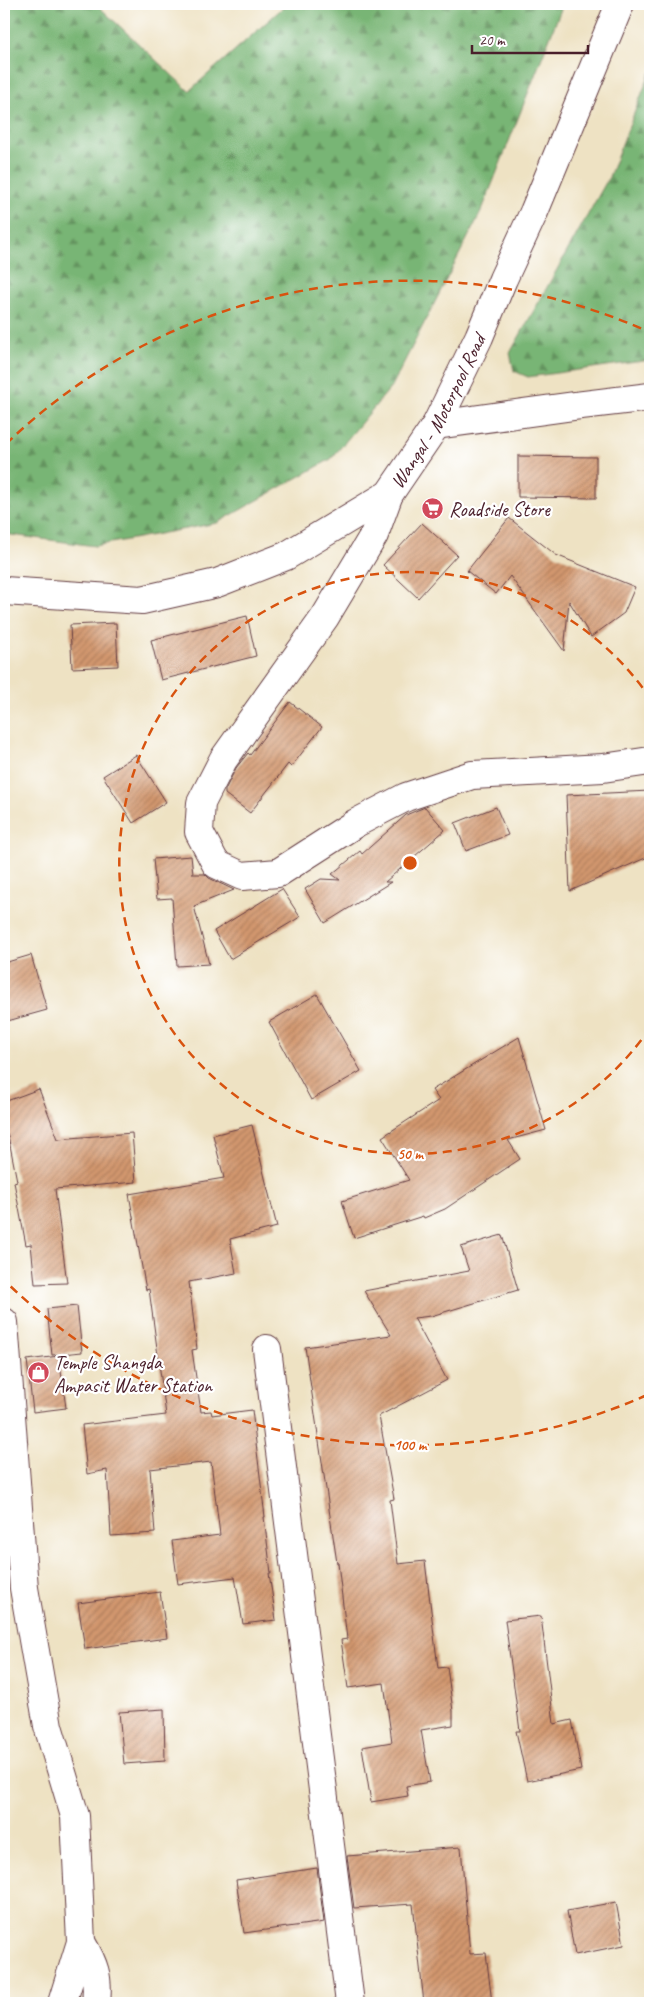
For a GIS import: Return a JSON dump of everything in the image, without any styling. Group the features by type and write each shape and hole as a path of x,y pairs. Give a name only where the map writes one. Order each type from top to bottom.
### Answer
{"street":[{"name":"Wangal - Motorpool Road","path":"4,592 142,600 217,583 286,556 389,494 436,426 479,337 534,212 620,4"},
{"path":"436,426 650,397"},
{"path":"389,494 374,535 325,617 222,760 201,803 198,832 216,864 242,876 278,873 356,823 406,796 472,775 603,768 650,761"},
{"path":"4,1322 24,1588 48,1726 75,1816 80,1942 62,2003"},
{"path":"266,1349 350,2003"},
{"path":"80,1942 92,1962 98,1985 96,2003"}],"green space":[{"path":"4,4 96,4 189,91 287,4 563,4 482,210 392,386 331,459 217,523 95,546 4,534"},
{"path":"650,73 650,360 528,377 514,371 510,353 609,177"}],"building":[{"path":"518,456 596,457 596,498 518,497"},
{"path":"509,518 556,555 635,587 624,613 591,637 569,601 564,651 510,576 496,594 467,571"},
{"path":"422,523 457,555 418,598 383,565"},
{"path":"247,616 256,656 161,680 151,640"},
{"path":"116,623 118,666 72,668 70,625"},
{"path":"290,702 322,727 291,767 288,764 250,813 225,794 225,790 236,768 248,753 250,755"},
{"path":"136,755 166,802 133,823 103,776"},
{"path":"650,791 650,856 570,891 566,795"},
{"path":"425,807 445,830 385,882 391,882 325,923 305,889 321,879 340,880 332,874 360,851 362,854 406,815"},
{"path":"496,807 508,835 466,851 455,823"},
{"path":"191,856 193,874 205,874 209,878 234,890 194,906 209,964 177,966 172,898 157,899 153,859"},
{"path":"282,889 300,917 230,959 214,931"},
{"path":"31,955 47,1010 4,1022 4,963"},
{"path":"317,994 361,1071 311,1100 269,1022"},
{"path":"519,1037 546,1130 508,1140 520,1159 445,1209 424,1218 423,1216 354,1238 342,1201 409,1180 382,1137 439,1100 432,1090"},
{"path":"39,1089 58,1139 132,1133 136,1182 55,1189 67,1283 35,1284 31,1244 26,1245 14,1182 17,1181 9,1140 4,1127 4,1102"},
{"path":"252,1125 277,1227 230,1239 236,1273 189,1282 197,1349 192,1350 201,1412 211,1411 212,1415 252,1410 271,1573 269,1573 276,1620 243,1624 235,1577 178,1584 172,1541 220,1535 211,1462 150,1469 155,1533 111,1536 107,1470 87,1474 82,1425 166,1415 149,1289 146,1290 129,1194 224,1178 213,1135"},
{"path":"502,1235 518,1290 431,1316 414,1318 447,1380 379,1416 394,1499 390,1500 398,1564 425,1561 438,1668 447,1667 453,1725 421,1730 430,1782 406,1786 408,1796 371,1802 362,1747 392,1742 384,1683 348,1688 341,1640 347,1639 338,1563 305,1347 391,1335 364,1291 469,1271 461,1247"},
{"path":"77,1306 82,1352 52,1355 47,1309"},
{"path":"59,1356 66,1408 33,1412 27,1360"},
{"path":"160,1592 167,1638 85,1649 78,1603"},
{"path":"541,1616 554,1724 572,1720 581,1770 527,1781 516,1731 520,1731 505,1620"},
{"path":"164,1709 165,1761 124,1764 119,1712"},
{"path":"461,1847 470,1954 486,1953 492,2003 424,2003 413,1904 354,1908 347,1856"},
{"path":"317,1868 324,1922 244,1933 236,1880"},
{"path":"616,1902 624,1945 575,1955 567,1911"}],"place":[{"name":"Roadside Store","path":"433,509"},
{"name":"Temple Shangda Ampasit Water Station","path":"38,1373"}]}
